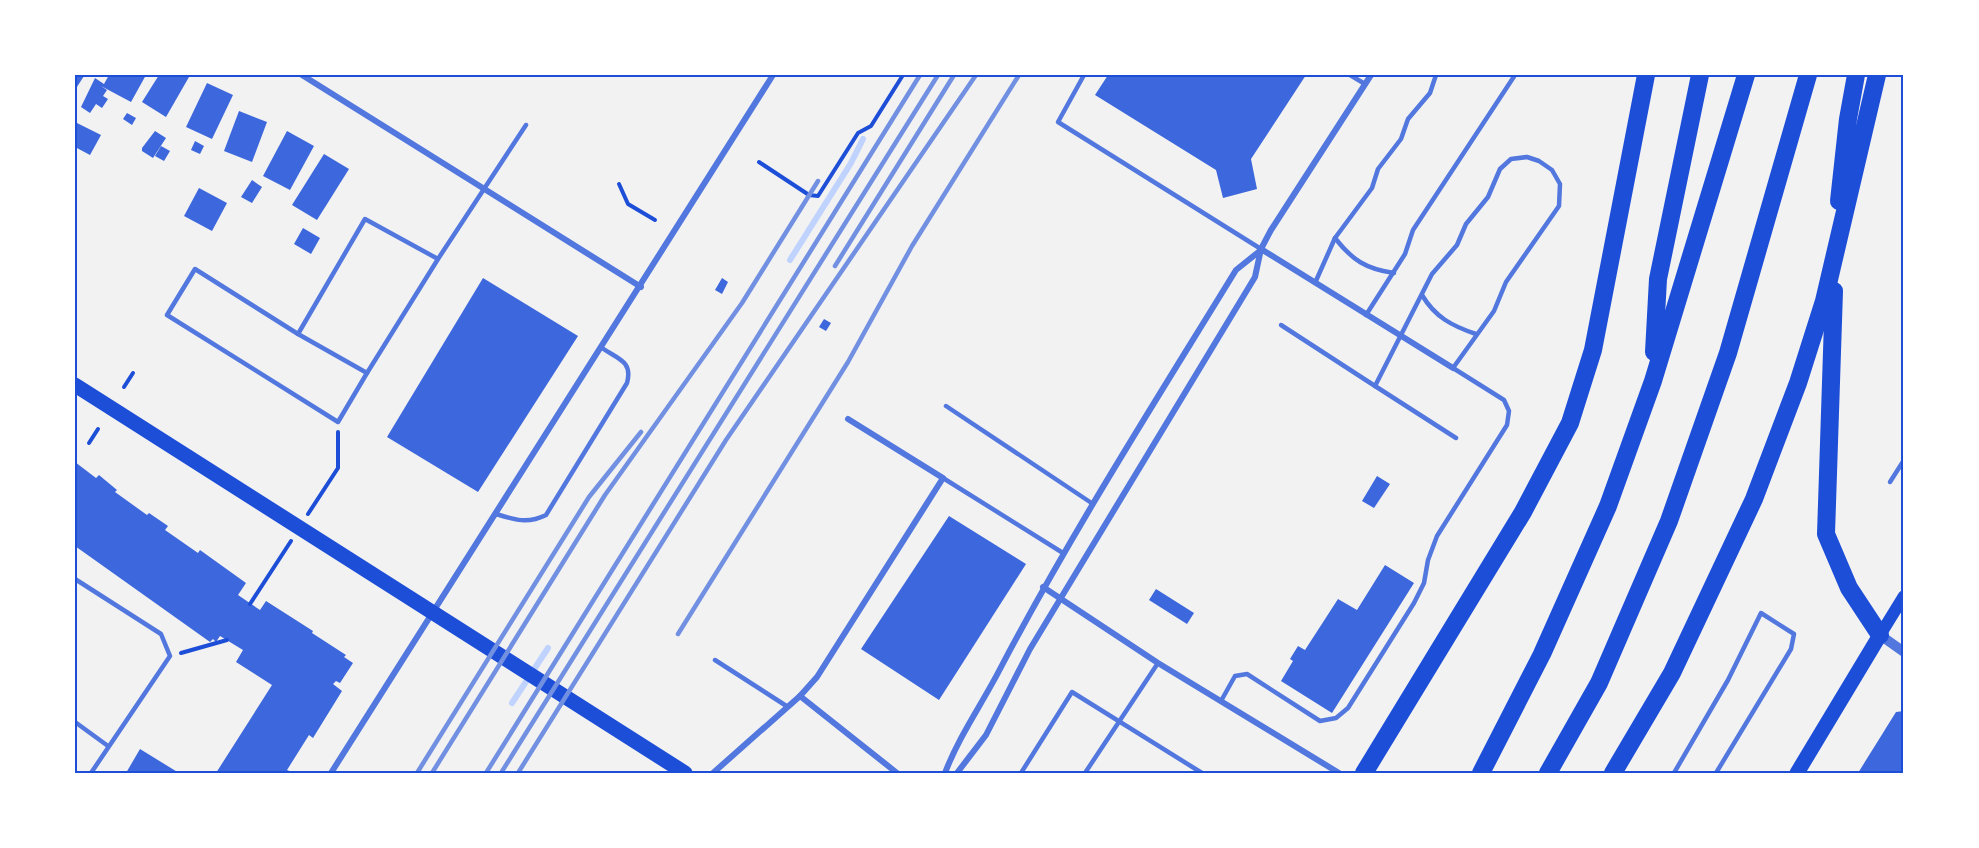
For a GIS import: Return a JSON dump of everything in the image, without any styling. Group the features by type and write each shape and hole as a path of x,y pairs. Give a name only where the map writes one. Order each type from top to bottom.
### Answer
{"highway":[{"path":"1364,773 1524,512 1570,423 1593,350 1646,75"},
{"path":"1653,381 1658,279 1700,75"},
{"path":"1481,773 1542,654 1608,506 1653,381 1746,75"},
{"path":"1548,773 1599,683 1669,521 1728,353 1808,75"},
{"path":"1856,75 1840,184 1826,534 1849,588 1880,635"},
{"path":"1613,773 1672,673 1754,499 1798,383 1824,301 1876,75"}],"main road":[{"path":"75,385 685,773"},
{"path":"1797,773 1904,596"}],"street":[{"path":"302,75 640,287"},
{"path":"331,773 773,75"},
{"path":"945,773 953,751 985,699 1063,553 1236,270 1261,249 1371,75"},
{"path":"1261,249 1453,368"},
{"path":"957,773 986,735 1030,648 1255,277 1261,249"},
{"path":"713,773 800,696 831,658 943,478 848,419"},
{"path":"1043,588 1158,663 1339,773"},
{"path":"1880,635 1904,652"},
{"path":"800,696 897,773"}],"lane":[{"path":"1084,75 1058,122 1261,249"},
{"path":"1350,75 1365,84"},
{"path":"1315,283 1335,238 1372,188 1378,169 1401,139 1408,119 1430,93 1436,75"},
{"path":"1366,315 1405,254 1413,230 1515,75"},
{"path":"367,373 298,334 195,269 167,315 338,422 438,259 526,125"},
{"path":"1221,700 1235,676 1247,674 1320,721 1336,718 1348,708 1414,603 1424,583 1428,560 1437,536 1507,425 1509,411 1504,400 1453,368 1494,311 1506,282 1559,206 1560,184 1552,170 1527,157 1512,159 1500,169 1492,182 1488,197 1466,224 1457,245 1432,274 1375,386"},
{"path":"298,334 366,219 438,259"},
{"path":"1335,238 1359,264 1374,270 1394,273"},
{"path":"1421,295 1430,310 1446,322 1476,334"},
{"path":"1281,326 1456,438"},
{"path":"496,514 521,522 534,521 546,515 627,383 630,372 627,365 602,348"},
{"path":"946,406 1093,504"},
{"path":"1890,482 1904,460"},
{"path":"943,478 1063,553"},
{"path":"75,579 161,634 170,656 91,773"},
{"path":"1674,773 1728,680 1761,613 1794,634 1791,649 1716,773"},
{"path":"715,660 788,707"},
{"path":"1086,773 1158,663"},
{"path":"1021,773 1072,692 1202,773"},
{"path":"75,722 108,746"}],"path":[{"path":"759,162 809,195 818,196 858,133 872,126 903,75"},
{"path":"619,184 628,204 655,220"},
{"path":"124,387 133,373"},
{"path":"325,488 339,463 338,422"},
{"path":"89,443 98,429"},
{"path":"250,604 279,558"},
{"path":"170,656 227,640"}],"building":[{"path":"75,75 84,76 75,90"},
{"path":"109,75 146,75 131,102 101,86 107,90 103,96 108,99 102,108 96,104 90,113 81,107 95,78 104,84"},
{"path":"159,75 189,77 166,117 142,102"},
{"path":"1108,75 1306,75 1251,159 1257,189 1223,198 1216,170 1095,95"},
{"path":"207,83 233,95 212,139 186,127"},
{"path":"239,111 267,122 252,162 224,151"},
{"path":"127,113 136,118 132,125 123,119"},
{"path":"75,122 101,135 90,155 75,147"},
{"path":"155,131 166,138 153,158 142,151 142,148"},
{"path":"287,131 314,146 290,190 263,176"},
{"path":"195,141 204,146 200,154 191,150"},
{"path":"161,146 170,151 164,161 155,156"},
{"path":"324,154 349,169 317,220 292,205"},
{"path":"252,180 262,187 252,203 241,197"},
{"path":"199,188 227,203 212,231 184,216"},
{"path":"303,228 320,238 311,254 294,244"},
{"path":"483,278 578,336 478,492 387,437"},
{"path":"722,278 728,282 722,294 715,290"},
{"path":"824,319 831,323 826,331 819,327"},
{"path":"75,462 96,478 99,475 117,490 115,492 147,515 149,513 168,526 165,530 198,553 200,550 246,583 238,595 260,610 266,601 313,631 312,633 346,655 344,657 353,663 340,683 336,681 333,684 342,691 313,738 309,735 287,770 294,773 216,773 272,685 236,662 243,650 220,636 216,642 213,639 210,642 75,546"},
{"path":"1377,476 1390,484 1374,508 1362,501"},
{"path":"949,516 1026,564 939,700 861,649"},
{"path":"1385,565 1414,583 1332,713 1281,681 1293,661 1290,659 1298,646 1305,650 1338,599 1357,610"},
{"path":"1156,589 1194,613 1187,624 1149,600"},
{"path":"1904,711 1904,773 1858,773 1896,712"},
{"path":"140,749 179,773 126,773"}],"waterway":[{"path":"790,260 851,163 863,139"},
{"path":"512,703 548,648"}],"railway":[{"path":"486,773 920,75"},
{"path":"501,773 938,75"},
{"path":"835,266 954,75"},
{"path":"518,773 726,440 976,75"},
{"path":"678,634 848,362 912,246 1019,75"},
{"path":"432,773 605,495 742,303 818,181"},
{"path":"417,773 589,497 641,432"}]}
